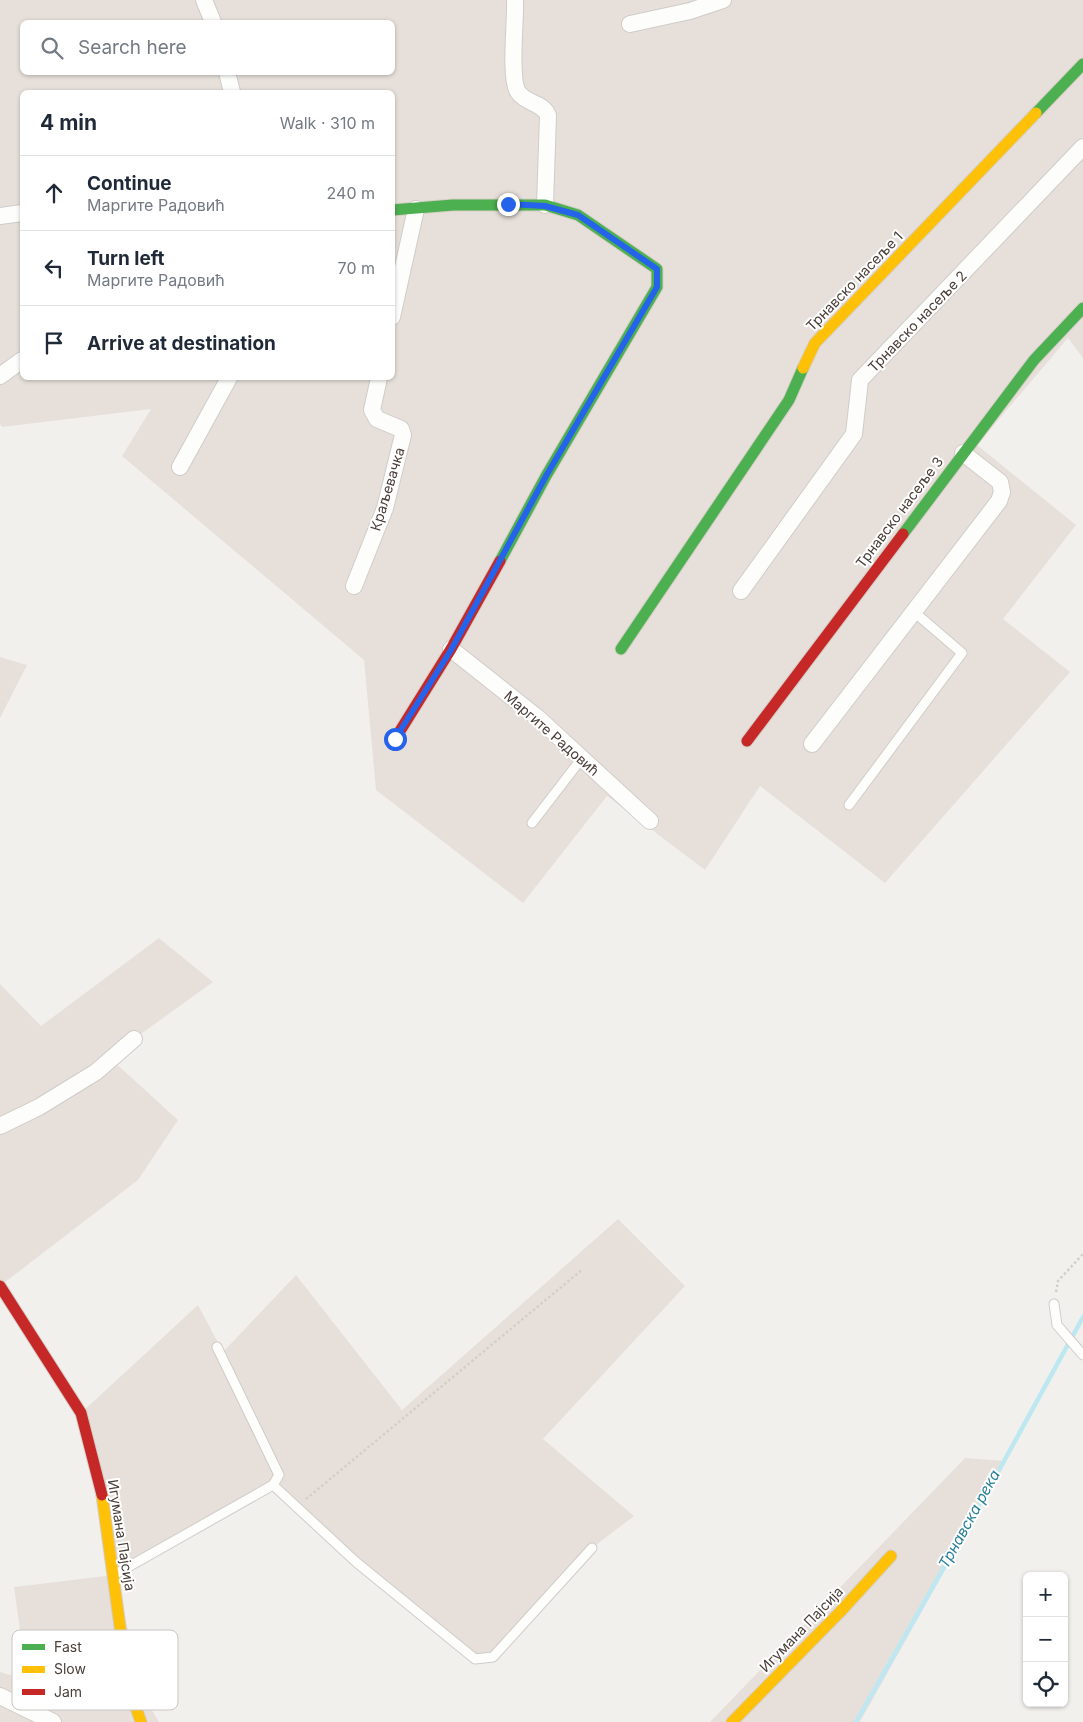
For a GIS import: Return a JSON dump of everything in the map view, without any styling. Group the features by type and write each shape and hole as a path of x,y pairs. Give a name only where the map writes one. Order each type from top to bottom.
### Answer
{"street":[{"path":"204,0 212,20"},
{"path":"515,0 515,84 525,100 542,107 548,115 545,206"},
{"path":"630,24 690,12 723,0"},
{"name":"Трнавско насеље 1","path":"621,649 789,400 815,343 1083,64"},
{"path":"228,75 232,90"},
{"name":"Трнавско насеље 2","path":"741,591 854,434 860,380 1083,147"},
{"path":"395,210 453,205 545,206 578,215 657,269 657,287 546,476 451,650 395,739"},
{"path":"395,304 416,209"},
{"path":"0,216 20,213"},
{"name":"Трнавско насеље 3","path":"747,741 1034,360 1083,308"},
{"path":"0,376 20,361"},
{"path":"180,467 228,380"},
{"name":"Краљевачка","path":"354,586 385,508 403,435 401,429 377,420 372,410 379,380"},
{"path":"812,744 993,509 1002,492 1000,482 963,453"},
{"name":"Маргите Радовић","path":"451,650 538,718 650,821"},
{"path":"0,1126 39,1107 96,1072 134,1039"},
{"name":"Игумана Пајсија","path":"0,1286 81,1413 102,1494 121,1630"},
{"name":"Игумана Пајсија","path":"732,1722 840,1612 891,1556"},
{"path":"0,1696 12,1702"},
{"path":"29,1710 53,1722"},
{"name":"Игумана Пајсија","path":"136,1710 140,1722"}],"lane":[{"path":"850,806 962,653 913,611"},
{"path":"532,823 582,758"},
{"path":"1054,1304 1057,1325 1080,1351"},
{"path":"114,1576 273,1485 279,1475 217,1347"},
{"path":"273,1485 356,1562 475,1659 493,1657 592,1548"}],"path":[{"path":"1054,1304 1058,1281 1083,1254"},
{"path":"297,1506 583,1269"}],"shaded area":[{"path":"0,0 1083,0 1083,358 1068,338 977,445 1076,525 1003,619 1070,672 885,883 760,786 705,870 607,796 523,903 376,790 364,660 122,456 151,409 2,427 0,424"},
{"path":"0,657 27,665 0,718"},
{"path":"159,938 213,982 134,1039 111,1059 178,1120 138,1180 0,1286 0,984 41,1026"},
{"path":"618,1219 685,1286 543,1439 634,1516 592,1548 493,1657 475,1659 356,1562 273,1485 114,1576 128,1630 20,1630 14,1587 114,1575 81,1413 198,1305 223,1352 296,1275 402,1410"},
{"path":"965,1458 1006,1461 860,1722 710,1722"},
{"path":"0,1672 12,1676 12,1710 152,1710 159,1722 0,1722"}],"waterway":[{"name":"Трнавска река","path":"856,1722 992,1483 1083,1317"}],"traffic: fast":[{"path":"1036,113 1083,64"},
{"path":"395,210 453,205 545,205 578,215 657,269 657,287 546,476 500,561"},
{"path":"903,534 1034,360 1083,308"},
{"path":"621,649 789,400 803,368"}],"traffic: slow":[{"path":"803,368 815,343 1036,113"},
{"path":"102,1495 120,1630"},
{"path":"732,1722 840,1612 891,1556"},
{"path":"137,1710 141,1722"}],"traffic: jam":[{"path":"747,741 903,534"},
{"path":"395,739 451,649 500,561"},
{"path":"0,1286 81,1413 102,1495"}],"route":[{"path":"395,739 451,650 546,476 657,287 657,269 578,215 545,206 508,204"}]}
